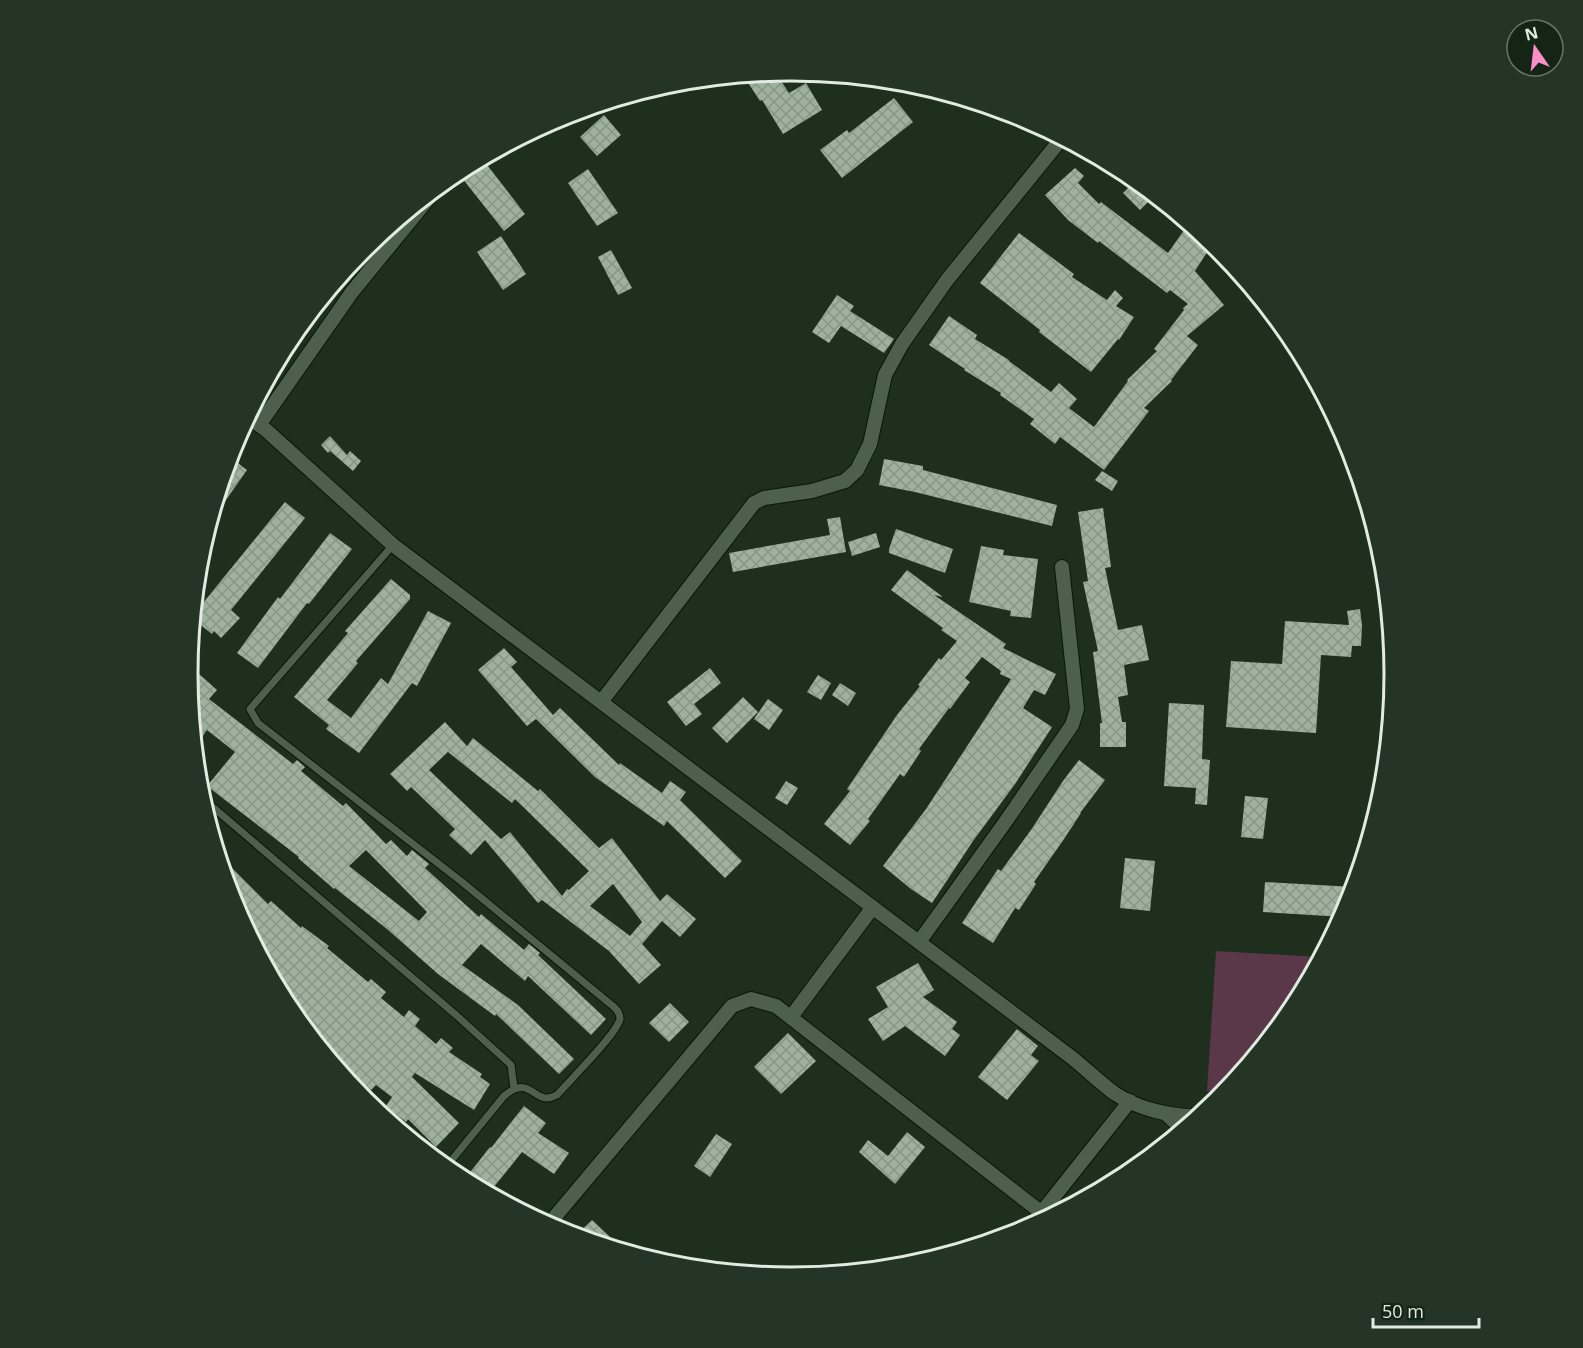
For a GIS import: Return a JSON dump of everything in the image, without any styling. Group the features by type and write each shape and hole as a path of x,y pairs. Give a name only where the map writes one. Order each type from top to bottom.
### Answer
{"street":[{"path":"601,702 754,503 764,498 812,491 845,481 857,470 870,444 885,375 902,344 947,280 1057,144"},
{"path":"260,412 411,220"},
{"path":"255,423 393,545 1071,1056 1115,1094 1141,1106 1186,1116"},
{"path":"920,942 1072,725 1077,709 1062,567"},
{"path":"791,1017 873,907"},
{"path":"554,1217 732,1006 751,999 777,1006 1041,1212"},
{"path":"1044,1210 1130,1101"},
{"path":"1165,1113 1177,1124"}],"lane":[{"path":"393,545 250,709 258,723 462,882 614,1007 619,1013 620,1020 613,1034 556,1095 550,1099 539,1097 525,1087 514,1088 504,1096 452,1160"},
{"path":"215,809 511,1065 514,1088"}],"shaded area":[{"path":"1216,951 1312,956 1285,1003 1262,1035 1213,1091 1207,1091"}],"building":[{"path":"781,81 789,93 806,83 822,110 783,134 762,100 760,101 748,83"},
{"path":"894,98 913,122 842,178 820,150 847,130 849,133"},
{"path":"604,115 621,135 597,156 580,137"},
{"path":"487,165 525,214 504,231 464,180"},
{"path":"1075,168 1084,176 1078,183 1099,204 1101,202 1168,253 1184,230 1207,252 1195,271 1224,305 1187,336 1198,345 1172,381 1144,408 1149,411 1104,470 1060,437 1055,444 1030,424 1034,419 1000,395 1001,393 929,345 949,316 977,335 975,339 1009,360 1051,392 1059,383 1077,399 1069,408 1094,427 1127,380 1157,351 1154,349 1188,304 1170,290 1167,293 1099,241 1098,243 1068,220 1045,195"},
{"path":"588,169 618,213 597,226 568,183"},
{"path":"1129,187 1149,201 1140,210 1123,193"},
{"path":"1019,233 1074,274 1072,277 1107,300 1115,290 1123,298 1116,306 1134,317 1119,340 1091,372 980,283"},
{"path":"501,236 526,274 503,290 477,252"},
{"path":"611,250 632,288 618,295 598,257"},
{"path":"837,295 854,306 850,311 894,339 884,353 841,326 829,343 812,332"},
{"path":"330,436 347,455 350,451 361,461 353,471 321,445"},
{"path":"884,459 923,466 923,470 1057,505 1052,526 879,485"},
{"path":"238,463 247,470 224,502"},
{"path":"1102,471 1118,481 1112,491 1095,480"},
{"path":"285,502 305,518 231,610 240,618 221,638 214,631 212,634 201,625 203,602"},
{"path":"1103,508 1111,567 1105,568 1118,630 1142,625 1149,660 1124,665 1128,695 1118,697 1122,722 1126,722 1126,747 1100,747 1100,723 1102,723 1093,652 1098,651 1083,582 1088,581 1078,512"},
{"path":"840,517 846,552 733,572 729,553 830,535 827,519"},
{"path":"896,529 953,549 945,573 889,553"},
{"path":"330,533 352,549 309,604 307,603 258,668 237,653 278,597 280,599"},
{"path":"876,533 880,547 852,556 848,542"},
{"path":"981,546 1004,550 1003,555 1038,559 1031,618 1010,616 1011,611 969,602"},
{"path":"907,570 943,597 934,595 1006,644 1003,648 1056,674 1045,695 1034,690 1023,708 1052,727 932,903 883,866 926,809 1011,679 1000,674 1001,671 982,657 965,678 970,682 919,749 921,751 904,777 900,774 868,819 870,821 850,845 824,824 850,791 847,789 897,715 920,686 918,685 939,658 941,660 957,641 891,590"},
{"path":"391,579 410,595 410,599 356,661 358,663 327,700 351,718 381,678 388,684 428,611 451,623 417,686 412,683 359,753 326,729 329,725 294,697 348,633 345,631"},
{"path":"1360,609 1361,646 1352,646 1351,657 1321,655 1316,733 1226,727 1231,661 1282,664 1285,621 1349,625 1347,611"},
{"path":"504,648 517,662 511,667 553,715 560,708 619,765 620,763 662,793 670,781 686,792 680,800 742,861 725,878 667,821 664,826 595,777 536,719 527,726 478,670"},
{"path":"710,668 721,683 694,704 702,714 686,726 667,702"},
{"path":"198,673 217,690 209,699 293,764 297,760 305,767 301,771 343,806 346,803 386,844 391,840 407,856 412,850 429,864 425,868 479,917 481,914 524,950 529,944 606,1019 591,1035 528,976 525,981 481,944 462,965 518,1005 574,1059 559,1074 496,1014 495,1016 438,974 387,929 334,889 299,857 210,788 209,784 235,752 207,730 202,736","holes":["366,850 427,912 419,921 349,866"]},
{"path":"818,675 831,683 821,700 807,692"},
{"path":"840,683 856,693 848,706 832,695"},
{"path":"743,697 758,712 727,743 712,728"},
{"path":"768,699 783,710 769,730 754,719"},
{"path":"1169,703 1204,705 1202,759 1210,760 1207,805 1195,804 1196,788 1164,786"},
{"path":"445,722 467,746 473,738 538,791 540,789 599,848 612,838 660,901 667,894 696,919 680,937 662,921 642,944 661,965 639,984 609,951 542,900 538,903 485,840 471,855 449,835 455,829 411,787 407,791 390,774","holes":["448,752 512,803 515,799 589,871 562,896 510,832 501,839 429,770","613,884 642,922 630,936 590,906"]},
{"path":"1079,760 1105,780 1034,882 1036,884 1019,910 1015,908 993,943 962,923 998,869 1001,871"},
{"path":"786,781 798,788 787,805 775,798"},
{"path":"1245,796 1268,798 1263,839 1241,837"},
{"path":"1125,858 1155,861 1150,911 1120,908"},
{"path":"231,867 268,904 271,901 301,928 302,926 329,946 327,948 368,982 371,979 386,992 381,998 404,1017 409,1010 420,1019 415,1026 436,1044 441,1038 453,1048 449,1052 482,1074 480,1077 490,1084 474,1110 415,1073 412,1077 459,1123 436,1147 408,1119 406,1122 386,1106 392,1097 376,1085 371,1090 346,1065 298,1003 260,936"},
{"path":"1265,882 1345,886 1332,916 1263,912"},
{"path":"918,963 934,990 923,997 957,1022 952,1029 960,1035 945,1056 905,1026 883,1041 868,1019 888,1007 876,987"},
{"path":"670,1003 689,1022 669,1042 649,1023"},
{"path":"1017,1029 1038,1046 1031,1055 1039,1061 1007,1100 978,1077"},
{"path":"788,1033 816,1061 781,1094 754,1067"},
{"path":"524,1106 546,1123 538,1133 569,1153 554,1174 522,1152 494,1187 470,1172"},
{"path":"907,1132 925,1147 895,1184 859,1152 868,1140 888,1156"},
{"path":"716,1134 732,1144 710,1177 694,1166"},
{"path":"592,1220 610,1237 601,1236 583,1229"}]}
